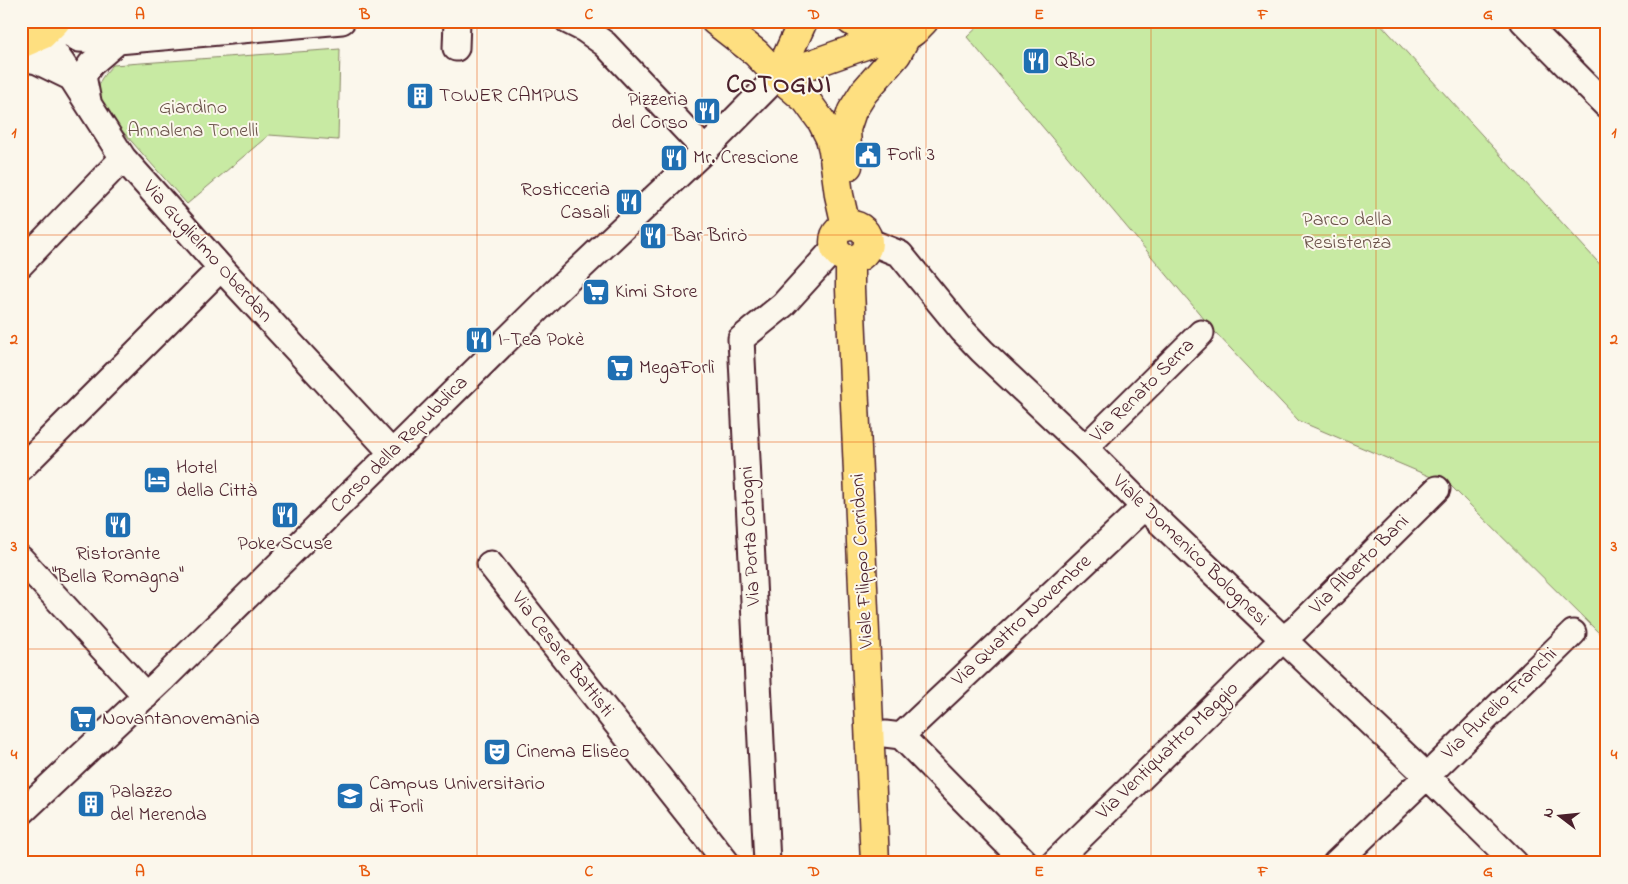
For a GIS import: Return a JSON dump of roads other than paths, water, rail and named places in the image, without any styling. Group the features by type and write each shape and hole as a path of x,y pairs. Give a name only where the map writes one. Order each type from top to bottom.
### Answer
{"main road":[{"name":"Viale Filippo Corridoni","path":"715,21 756,53 778,76 806,100 822,122 830,138 839,195 853,241"},
{"path":"778,76 803,21"},
{"path":"851,21 868,32 905,32"},
{"name":"Viale Filippo Corridoni","path":"876,863 851,299 853,241 856,218 850,192 846,129 852,111 864,92 897,54 905,32"},
{"path":"778,76 905,32"}],"street":[{"path":"43,31 79,39 118,41 342,21"},
{"path":"456,48 457,21"},
{"path":"568,21 584,29 605,44 705,150"},
{"path":"1523,21 1607,106"},
{"name":"Via Guglielmo Oberdan","path":"43,31 123,158 221,268 392,453"},
{"path":"89,106 83,76 91,64 118,41"},
{"path":"21,58 37,61 72,79"},
{"name":"Corso della Repubblica","path":"21,813 146,696 553,294 705,150 778,76"},
{"path":"21,264 123,158"},
{"name":"Viale Domenico Bolognesi","path":"853,241 900,254 969,338 1282,640 1427,776 1515,863"},
{"name":"Via Porta Cotogni","path":"767,863 741,340 783,305 832,251 853,241"},
{"path":"21,468 221,268"},
{"name":"Via Renato Serra","path":"1085,448 1201,333"},
{"name":"Via Alberto Bani","path":"1282,640 1296,629 1437,489"},
{"name":"Via Quattro Novembre","path":"901,736 1144,507"},
{"path":"21,559 146,696"},
{"name":"Via Cesare Battisti","path":"490,564 727,863"},
{"name":"Via Aurelio Franchi","path":"1336,863 1573,633"},
{"name":"Via Ventiquattro Maggio","path":"1054,863 1282,640"},
{"path":"870,732 901,736 1028,863 1037,860 1048,863"}],"place":[{"name":"QBio","path":"1036,61"},
{"name":"TOWER CAMPUS","path":"420,96"},
{"name":"Pizzeria del Corso","path":"707,111"},
{"name":"Forlì 3","path":"868,155"},
{"name":"Mr. Crescione","path":"674,158"},
{"name":"Rosticceria Casali","path":"629,202"},
{"name":"Bar Brirò","path":"653,236"},
{"name":"Kimi Store","path":"596,292"},
{"name":"I-Tea Pokè","path":"479,340"},
{"name":"MegaForlì","path":"620,368"},
{"name":"Hotel della Città","path":"157,480"},
{"name":"Poke Scuse","path":"285,515"},
{"name":"Ristorante \"Bella Romagna\"","path":"118,525"},
{"name":"Novantanovemania","path":"83,719"},
{"name":"Cinema Eliseo","path":"497,752"},
{"name":"Campus Universitario di Forlì","path":"350,796"},
{"name":"Palazzo del Merenda","path":"91,804"}],"district":[{"name":"COTOGNI","path":"779,86"}],"park label":[{"name":"Giardino Annalena Tonelli","path":"193,120"},
{"name":"Parco della Resistenza","path":"1347,232"}]}
